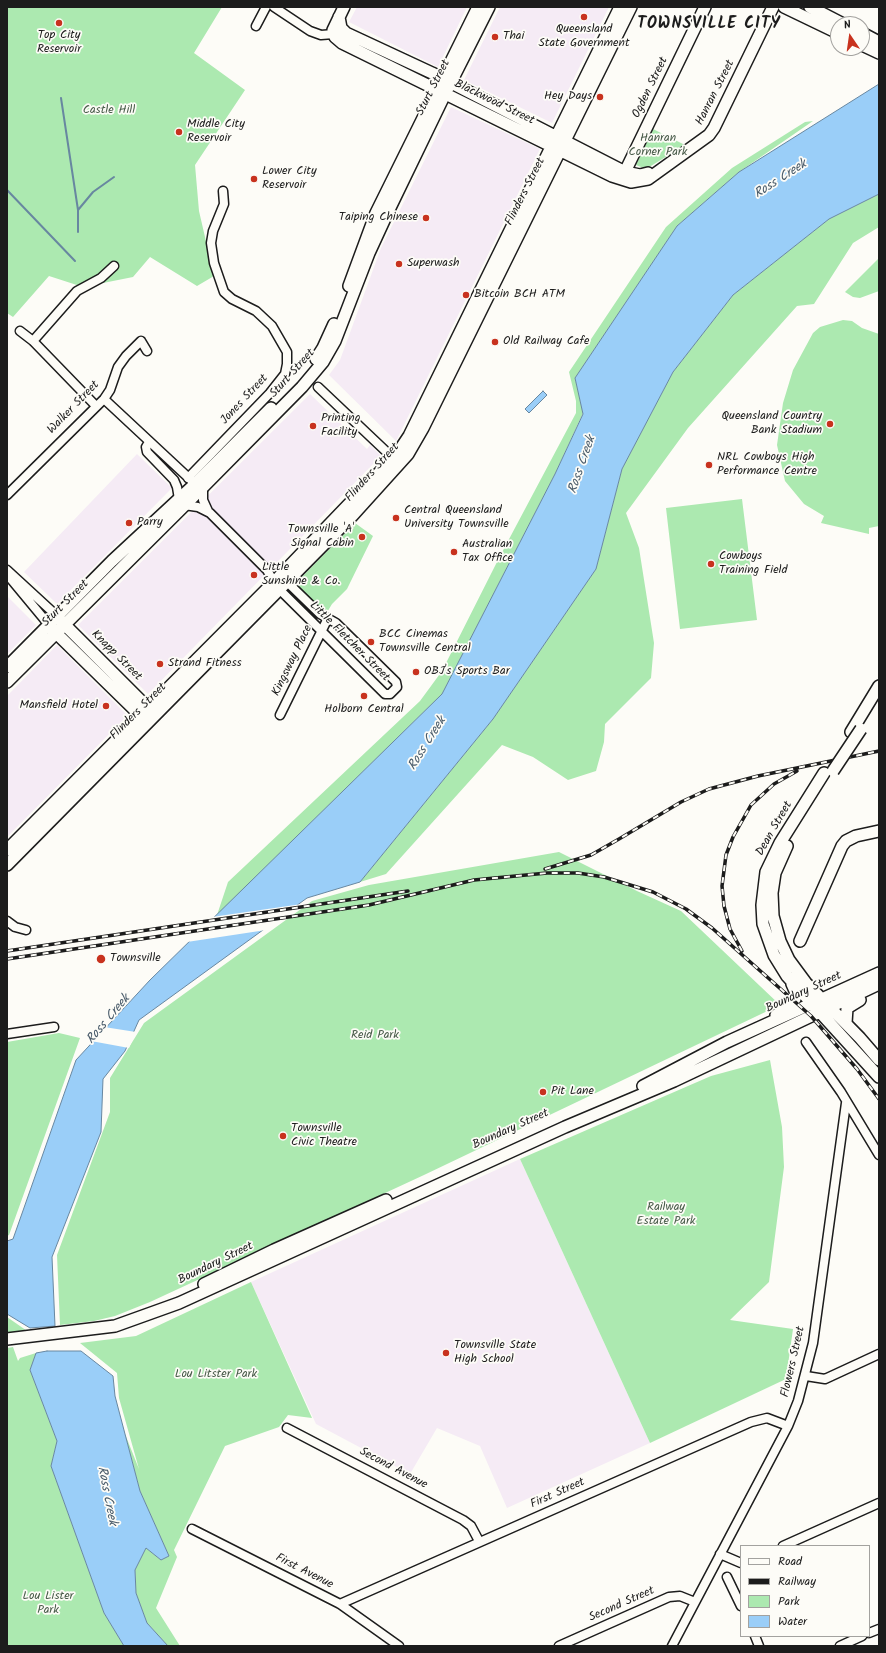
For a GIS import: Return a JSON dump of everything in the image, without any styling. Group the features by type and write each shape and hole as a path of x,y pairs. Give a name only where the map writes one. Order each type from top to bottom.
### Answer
{"main road":[{"name":"Sturt Street","path":"7,682 61,620 181,502 192,481 299,379 323,348 376,213 441,92 478,7"},
{"name":"Sturt Street","path":"446,81 490,7"},
{"name":"Flinders Street","path":"7,850 148,715 280,582 397,468 408,454 424,428 559,143 620,7"},
{"name":"Flinders Street","path":"280,582 393,458 409,436 559,143 631,7"},
{"name":"Ogden Street","path":"623,176 705,7"},
{"name":"Hanran Street","path":"623,176 631,182 645,180 689,151 709,135 714,128 773,7"},
{"path":"784,7 830,30"},
{"path":"810,7 830,17"},
{"path":"341,12 343,36"},
{"name":"Blackwood Street","path":"343,36 446,81 623,176"},
{"name":"Blackwood Street","path":"343,36 441,92 559,143"},
{"path":"870,42 878,50"},
{"path":"393,458 402,457 424,428"},
{"name":"Knapp Street","path":"61,620 148,715"},
{"name":"Sturt Street","path":"7,667 53,629"},
{"name":"Knapp Street","path":"53,629 72,648 148,715"},
{"path":"72,648 80,639"},
{"name":"Dean Street","path":"879,686 856,730 780,843 766,872 762,905 763,924 774,955 790,980 815,1008 840,1032 879,1077"},
{"name":"Dean Street","path":"856,730 879,701"},
{"name":"Flinders Street","path":"7,865 148,715"},
{"name":"Dean Street","path":"829,772 787,846 775,873 772,893 773,916 784,951 797,972 879,1060"},
{"path":"800,941 842,846 846,841 856,836 879,831"},
{"name":"Boundary Street","path":"826,1003 879,973"},
{"path":"736,1038 790,1005 796,993 790,980"},
{"name":"Boundary Street","path":"7,1340 115,1326 155,1312 229,1280 565,1127 674,1081 826,1003 879,984"},
{"path":"846,1023 845,1013 848,1006 879,991"},
{"name":"Boundary Street","path":"155,1312 177,1298 230,1271 637,1089 736,1038 815,1008"}],"street":[{"path":"256,26 266,7"},
{"name":"Blackwood Street","path":"274,7 310,31 321,35 343,36"},
{"name":"Jones Street","path":"192,481 274,388 284,374 288,361 285,349 272,326 253,309 232,299 224,292 214,263 211,243 213,231 224,203 223,191"},
{"path":"33,341 77,291 101,278 114,266"},
{"path":"20,331 33,341 96,406"},
{"name":"Walker Street","path":"7,495 104,399 109,392 122,360 141,341 147,351"},
{"path":"318,387 393,458"},
{"path":"104,399 192,481 210,513 280,582"},
{"path":"149,442 146,447 147,452 174,480 181,502 198,507 210,513"},
{"path":"174,480 179,479 192,481"},
{"name":"Knapp Street","path":"7,570 61,620"},
{"name":"Knapp Street","path":"7,574 53,629"},
{"name":"Little Fletcher Street","path":"280,582 320,614 336,623 396,682 396,687 389,694 385,694 321,631 280,582"},
{"path":"34,608 40,601"},
{"name":"Kingsway Place","path":"280,715 328,618"},
{"path":"7,921 15,928 26,930"},
{"path":"7,1034 54,1027"},
{"path":"806,1042 841,1092 846,1103 879,1155"},
{"name":"Flowers Street","path":"672,1646 788,1426 798,1402 806,1376 813,1342 846,1103"},
{"path":"806,1376 825,1379 879,1354"},
{"name":"First Street","path":"340,1604 479,1541 760,1419 767,1418 788,1426"},
{"name":"Second Avenue","path":"287,1428 463,1520 471,1526 479,1541"},
{"path":"785,1545 879,1503"},
{"name":"First Avenue","path":"192,1529 340,1604 399,1646"},
{"path":"720,1554 740,1563"},
{"path":"727,1577 740,1604"},
{"name":"Second Street","path":"559,1646 669,1597 680,1596 695,1602"},
{"path":"840,1646 860,1637"}],"shaded area":[{"path":"357,7 467,7 438,67 349,22"},
{"path":"500,7 609,7 552,123 464,80"},
{"path":"451,107 540,149 396,441 329,375 340,360 381,248"},
{"path":"310,394 367,449 370,445 381,456 148,694 78,625"},
{"path":"137,454 172,488 57,604 24,572"},
{"path":"7,596 36,625 7,654"},
{"path":"57,645 127,716 7,837 7,696"},
{"name":"Townsville State High School","path":"520,1159 650,1443 507,1508 480,1446 437,1428 410,1474 316,1424 251,1282"}],"green space":[{"name":"Castle Hill","path":"7,7 222,7 194,53 245,90 195,165 199,211 214,276 197,286 150,257 133,277 83,287 49,276 13,317 7,313"},
{"path":"813,121 739,172 677,226 575,378 583,413 555,474 442,694 217,915 228,882 420,701 442,671 499,558 576,413 576,401 569,372 666,227 732,168 805,122"},
{"name":"Hanran Corner Park","path":"653,129 685,145 646,169 636,165"},
{"path":"879,194 879,227 853,243 814,304 797,306 688,428 626,513 639,548 654,643 651,678 605,724 604,742 596,771 568,780 533,757 502,745 386,874 360,882 493,719 596,569 622,469 673,372 733,295 829,219"},
{"path":"879,258 879,291 860,298 853,297 845,292"},
{"name":"Queensland Country Bank Stadium","path":"843,320 852,321 862,328 879,334 879,526 869,528 869,534 821,523 824,516 804,504 785,481 777,445 783,403 793,370 813,333 820,327"},
{"name":"Cowboys Training Field","path":"742,499 757,620 680,629 666,508"},
{"path":"355,523 373,536 347,589 332,604 326,614 295,584"},
{"name":"Reid Park","path":"559,852 681,911 780,1005 424,1175 150,1302 115,1316 94,1321 60,1325 57,1255 110,1112 110,1078 144,1023 312,901 369,885"},
{"path":"59,1033 80,1038 9,1235 7,1236 7,1042"},
{"name":"Railway Estate Park","path":"770,1060 782,1127 784,1167 769,1282 730,1320 793,1329 786,1379 650,1443 520,1159 711,1076"},
{"name":"Lou Litster Park","path":"251,1282 312,1418 288,1415 279,1427 225,1446 174,1550 177,1557 156,1608 180,1646 168,1646 147,1623 136,1593 135,1570 146,1548 161,1560 169,1556 140,1491 125,1434 139,1469 119,1398 117,1373 80,1343 136,1336"},
{"path":"7,1317 30,1333 7,1334"},
{"name":"Lou Lister Park","path":"13,1347 18,1361 20,1358 36,1353 30,1370 57,1441 51,1466 104,1613 124,1646 7,1646 7,1348"}],"water":[{"name":"Ross Creek","path":"879,84 879,194 829,219 733,295 673,372 622,469 596,569 493,719 360,882 307,898 139,1020 125,1051 103,1079 101,1132 52,1257 55,1326 30,1328 7,1314 7,1241 13,1239 76,1060 150,980 442,694 555,474 583,414 575,378 677,226 739,172"},
{"path":"543,391 547,395 529,413 525,409"},
{"name":"Ross Creek","path":"47,1351 81,1351 113,1376 115,1396 140,1491 169,1556 161,1560 146,1548 135,1570 136,1593 147,1623 168,1646 124,1646 104,1613 51,1466 57,1441 30,1370 36,1353"}],"pier":[{"path":"302,904 266,930 187,942 212,917"},
{"path":"104,1027 136,1032 129,1048 91,1041"}],"waterway":[{"path":"61,98 78,210 78,232"},
{"path":"78,210 93,192 114,177"},
{"path":"7,190 75,261"}],"railway":[{"path":"821,763 879,751"},
{"path":"545,869 591,855 681,802 709,789 758,776 826,762"},
{"path":"742,951 730,929 724,906 722,886 726,855 733,837 751,805 774,784 797,771"},
{"path":"7,959 369,905 474,880 547,873 578,873 604,877 653,892 686,909 712,928 811,1016 857,1069 879,1099"},
{"path":"7,951 408,891"}],"place":[{"name":"Queensland State Government","path":"584,17"},
{"name":"Top City Reservoir","path":"59,23"},
{"name":"Thai","path":"495,37"},
{"name":"Hey Days","path":"600,97"},
{"name":"Middle City Reservoir","path":"179,132"},
{"name":"Lower City Reservoir","path":"254,179"},
{"name":"Taiping Chinese","path":"426,218"},
{"name":"Superwash","path":"399,264"},
{"name":"Bitcoin BCH ATM","path":"466,295"},
{"name":"Old Railway Cafe","path":"495,342"},
{"name":"Queensland Country Bank Stadium","path":"830,424"},
{"name":"Printing Facility","path":"313,426"},
{"name":"NRL Cowboys High Performance Centre","path":"709,465"},
{"name":"Central Queensland University Townsville","path":"396,518"},
{"name":"Parry","path":"129,523"},
{"name":"Townsville 'A' Signal Cabin","path":"362,537"},
{"name":"Australian Tax Office","path":"454,552"},
{"name":"Cowboys Training Field","path":"711,564"},
{"name":"Little Sunshine & Co.","path":"254,575"},
{"name":"BCC Cinemas Townsville Central","path":"371,642"},
{"name":"Strand Fitness","path":"160,664"},
{"name":"OBJ's Sports Bar","path":"416,672"},
{"name":"Holborn Central","path":"364,696"},
{"name":"Mansfield Hotel","path":"106,706"},
{"name":"Townsville","path":"101,959"},
{"name":"Pit Lane","path":"543,1092"},
{"name":"Townsville Civic Theatre","path":"283,1136"},
{"name":"Townsville State High School","path":"446,1353"}],"district":[{"name":"TOWNSVILLE CITY","path":"709,25"}]}
